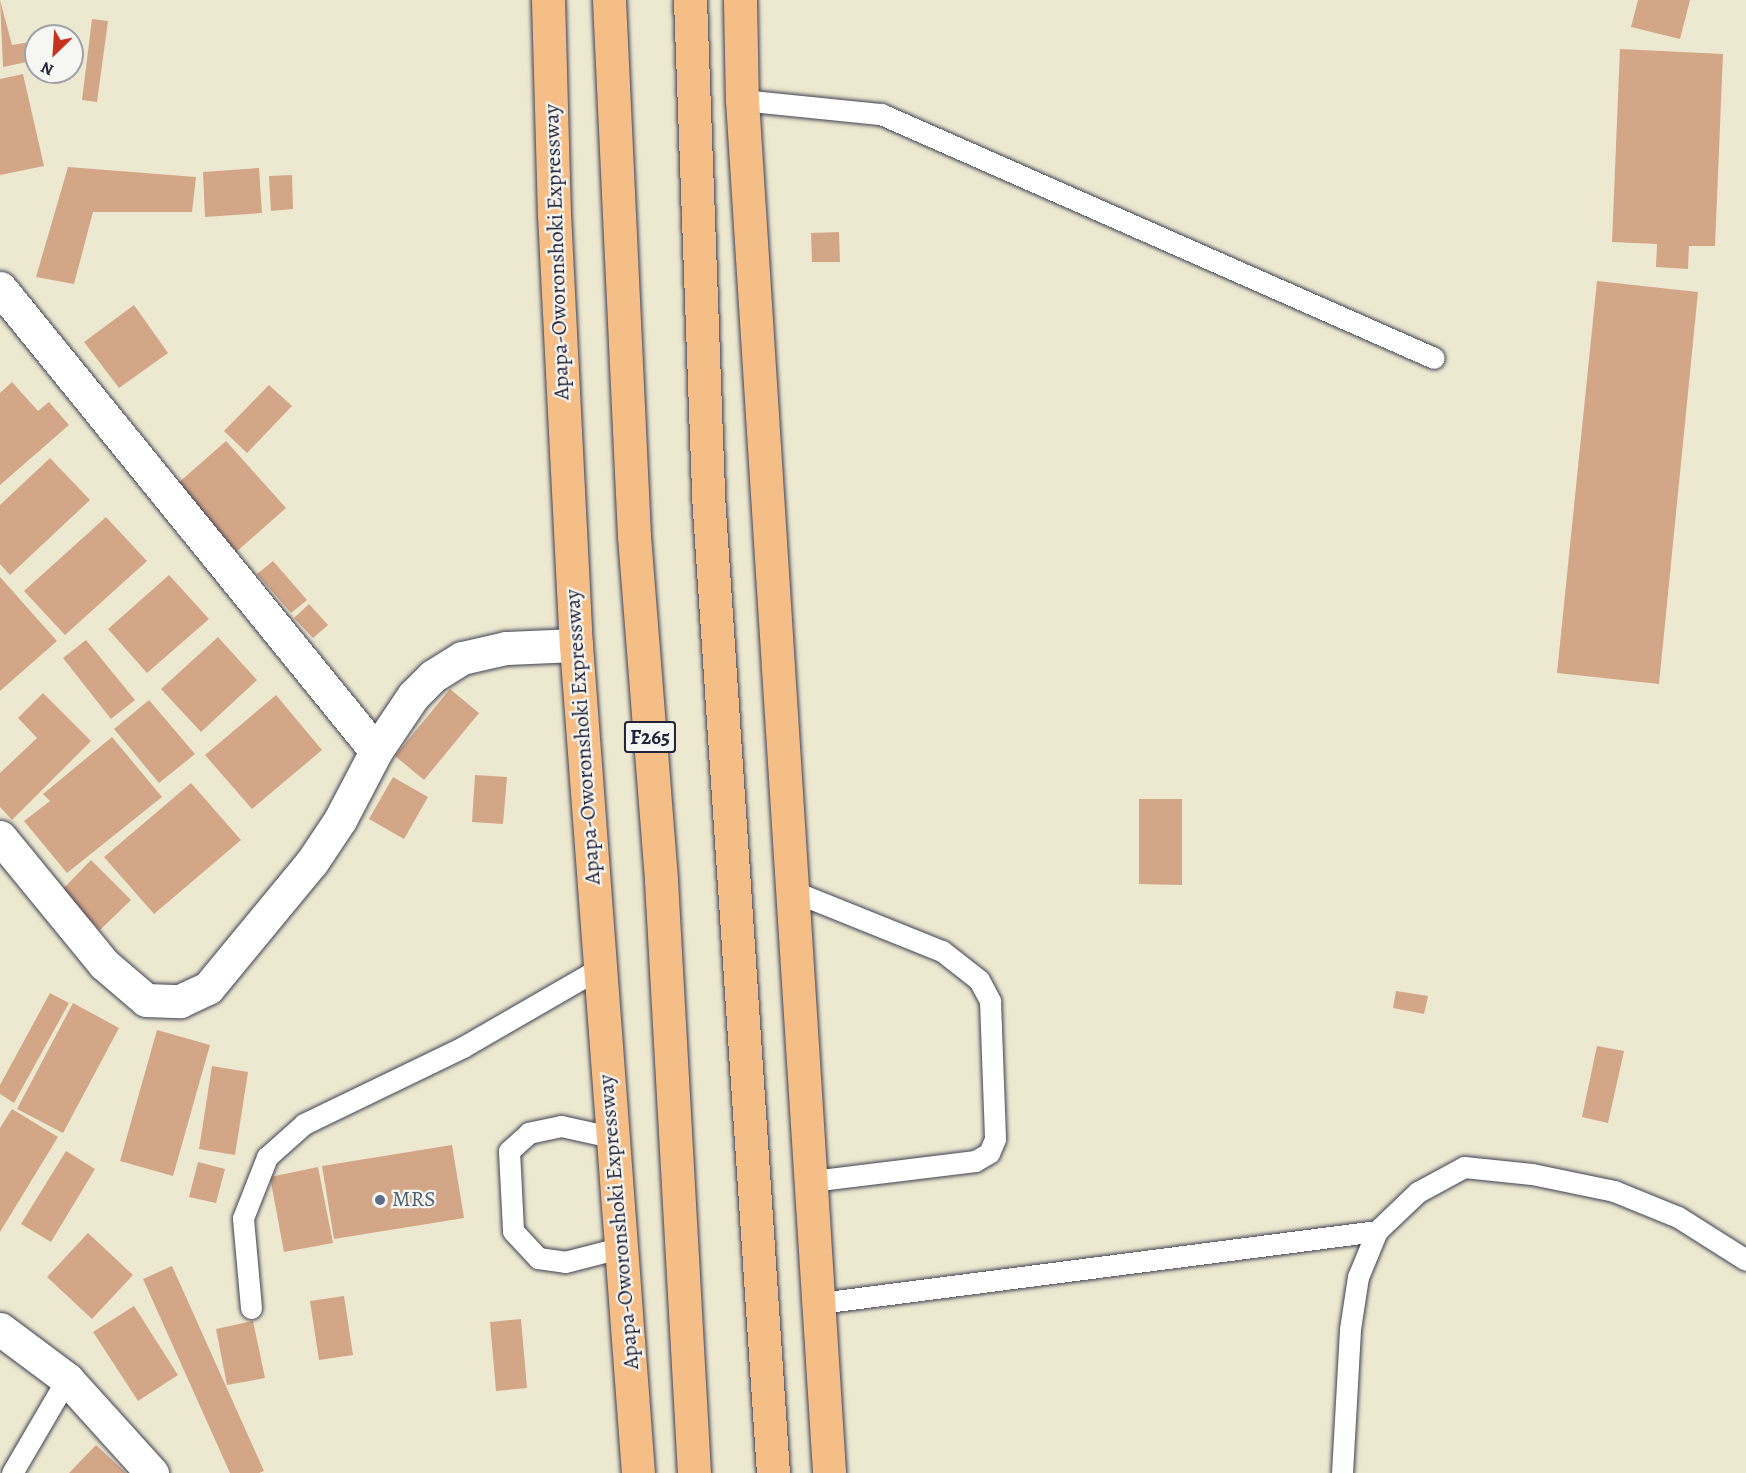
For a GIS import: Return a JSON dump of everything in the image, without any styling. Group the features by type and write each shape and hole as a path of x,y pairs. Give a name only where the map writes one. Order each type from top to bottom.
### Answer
{"main road":[{"name":"Apapa-Oworonshoki Expressway","path":"548,0 554,214 576,645 611,1137 623,1247 638,1473"},
{"name":"F265","path":"609,0 634,524 661,881 694,1473"},
{"path":"690,0 708,495 773,1473"},
{"path":"740,0 742,100 790,890 829,1473"}],"street":[{"path":"0,288 376,751"},
{"path":"0,837 104,964 146,1000 180,1001 207,988 312,862 340,820 376,751 413,696 433,676 462,658 506,648 576,645"},
{"path":"0,1329 67,1379 152,1473"}],"lane":[{"path":"742,100 882,114 1434,358"},
{"path":"790,890 942,951 979,980 990,1001 995,1139 989,1153 975,1161 811,1182"},
{"path":"251,1308 243,1218 267,1157 304,1124 463,1047 600,968"},
{"path":"611,1137 561,1126 529,1133 509,1150 513,1232 538,1258 565,1262 623,1247"},
{"path":"1342,1473 1350,1329 1358,1276 1377,1231 1418,1192 1464,1167 1532,1173 1614,1191 1678,1217 1746,1260"},
{"path":"819,1303 1377,1231"},
{"path":"12,1473 67,1379"}],"building":[{"path":"0,0 12,45 24,43 24,63 3,67"},
{"path":"1638,0 1690,0 1680,39 1631,27"},
{"path":"92,19 108,21 97,102 82,100"},
{"path":"1620,49 1723,54 1715,246 1689,246 1688,269 1656,267 1657,244 1612,242"},
{"path":"23,74 44,166 0,175 0,79"},
{"path":"68,167 196,177 192,212 93,212 74,284 36,277"},
{"path":"259,168 262,213 205,217 203,172"},
{"path":"292,175 293,209 271,211 269,176"},
{"path":"839,232 840,262 812,262 811,233"},
{"path":"1597,281 1698,292 1659,684 1557,673"},
{"path":"134,305 168,353 119,388 84,342"},
{"path":"12,382 38,411 49,402 69,425 0,485 0,393"},
{"path":"269,385 292,406 247,453 224,431"},
{"path":"226,441 286,508 236,552 176,485"},
{"path":"50,458 90,500 10,575 0,564 0,505"},
{"path":"106,517 147,561 65,635 24,591"},
{"path":"273,561 307,600 291,613 257,574"},
{"path":"169,575 209,619 147,673 108,629"},
{"path":"0,577 57,641 0,691"},
{"path":"309,604 328,625 313,638 294,618"},
{"path":"218,637 257,680 201,732 161,689"},
{"path":"86,640 135,700 111,719 63,658"},
{"path":"450,689 479,713 424,780 395,756"},
{"path":"43,693 91,741 12,820 0,807 0,773 37,738 18,718"},
{"path":"276,695 322,750 252,809 205,755"},
{"path":"149,700 195,754 159,783 114,729"},
{"path":"112,737 162,797 67,873 24,821 50,801 43,794"},
{"path":"475,775 507,777 503,824 472,822"},
{"path":"393,777 428,797 404,839 369,819"},
{"path":"191,783 241,840 154,914 104,857"},
{"path":"1139,799 1182,799 1182,885 1139,884"},
{"path":"91,860 131,900 100,930 61,891"},
{"path":"1396,991 1428,996 1424,1014 1393,1008"},
{"path":"50,993 69,1003 14,1103 0,1094 0,1085"},
{"path":"73,1003 119,1028 63,1133 17,1109"},
{"path":"157,1030 210,1045 173,1176 120,1161"},
{"path":"1597,1046 1624,1051 1608,1123 1582,1117"},
{"path":"212,1066 248,1072 235,1155 199,1149"},
{"path":"12,1109 58,1137 0,1232 0,1128"},
{"path":"452,1145 464,1218 334,1239 322,1166"},
{"path":"66,1151 95,1169 51,1242 21,1224"},
{"path":"198,1162 225,1169 216,1203 189,1197"},
{"path":"318,1167 333,1243 284,1252 270,1177"},
{"path":"88,1233 133,1275 92,1319 47,1277"},
{"path":"172,1266 264,1471 230,1473 143,1279"},
{"path":"344,1296 353,1355 319,1360 310,1301"},
{"path":"134,1306 178,1375 138,1401 93,1332"},
{"path":"521,1319 527,1388 496,1391 490,1322"},
{"path":"253,1321 265,1378 227,1385 216,1329"},
{"path":"96,1445 126,1473 69,1473"}],"place":[{"name":"MRS","path":"380,1200"}]}
